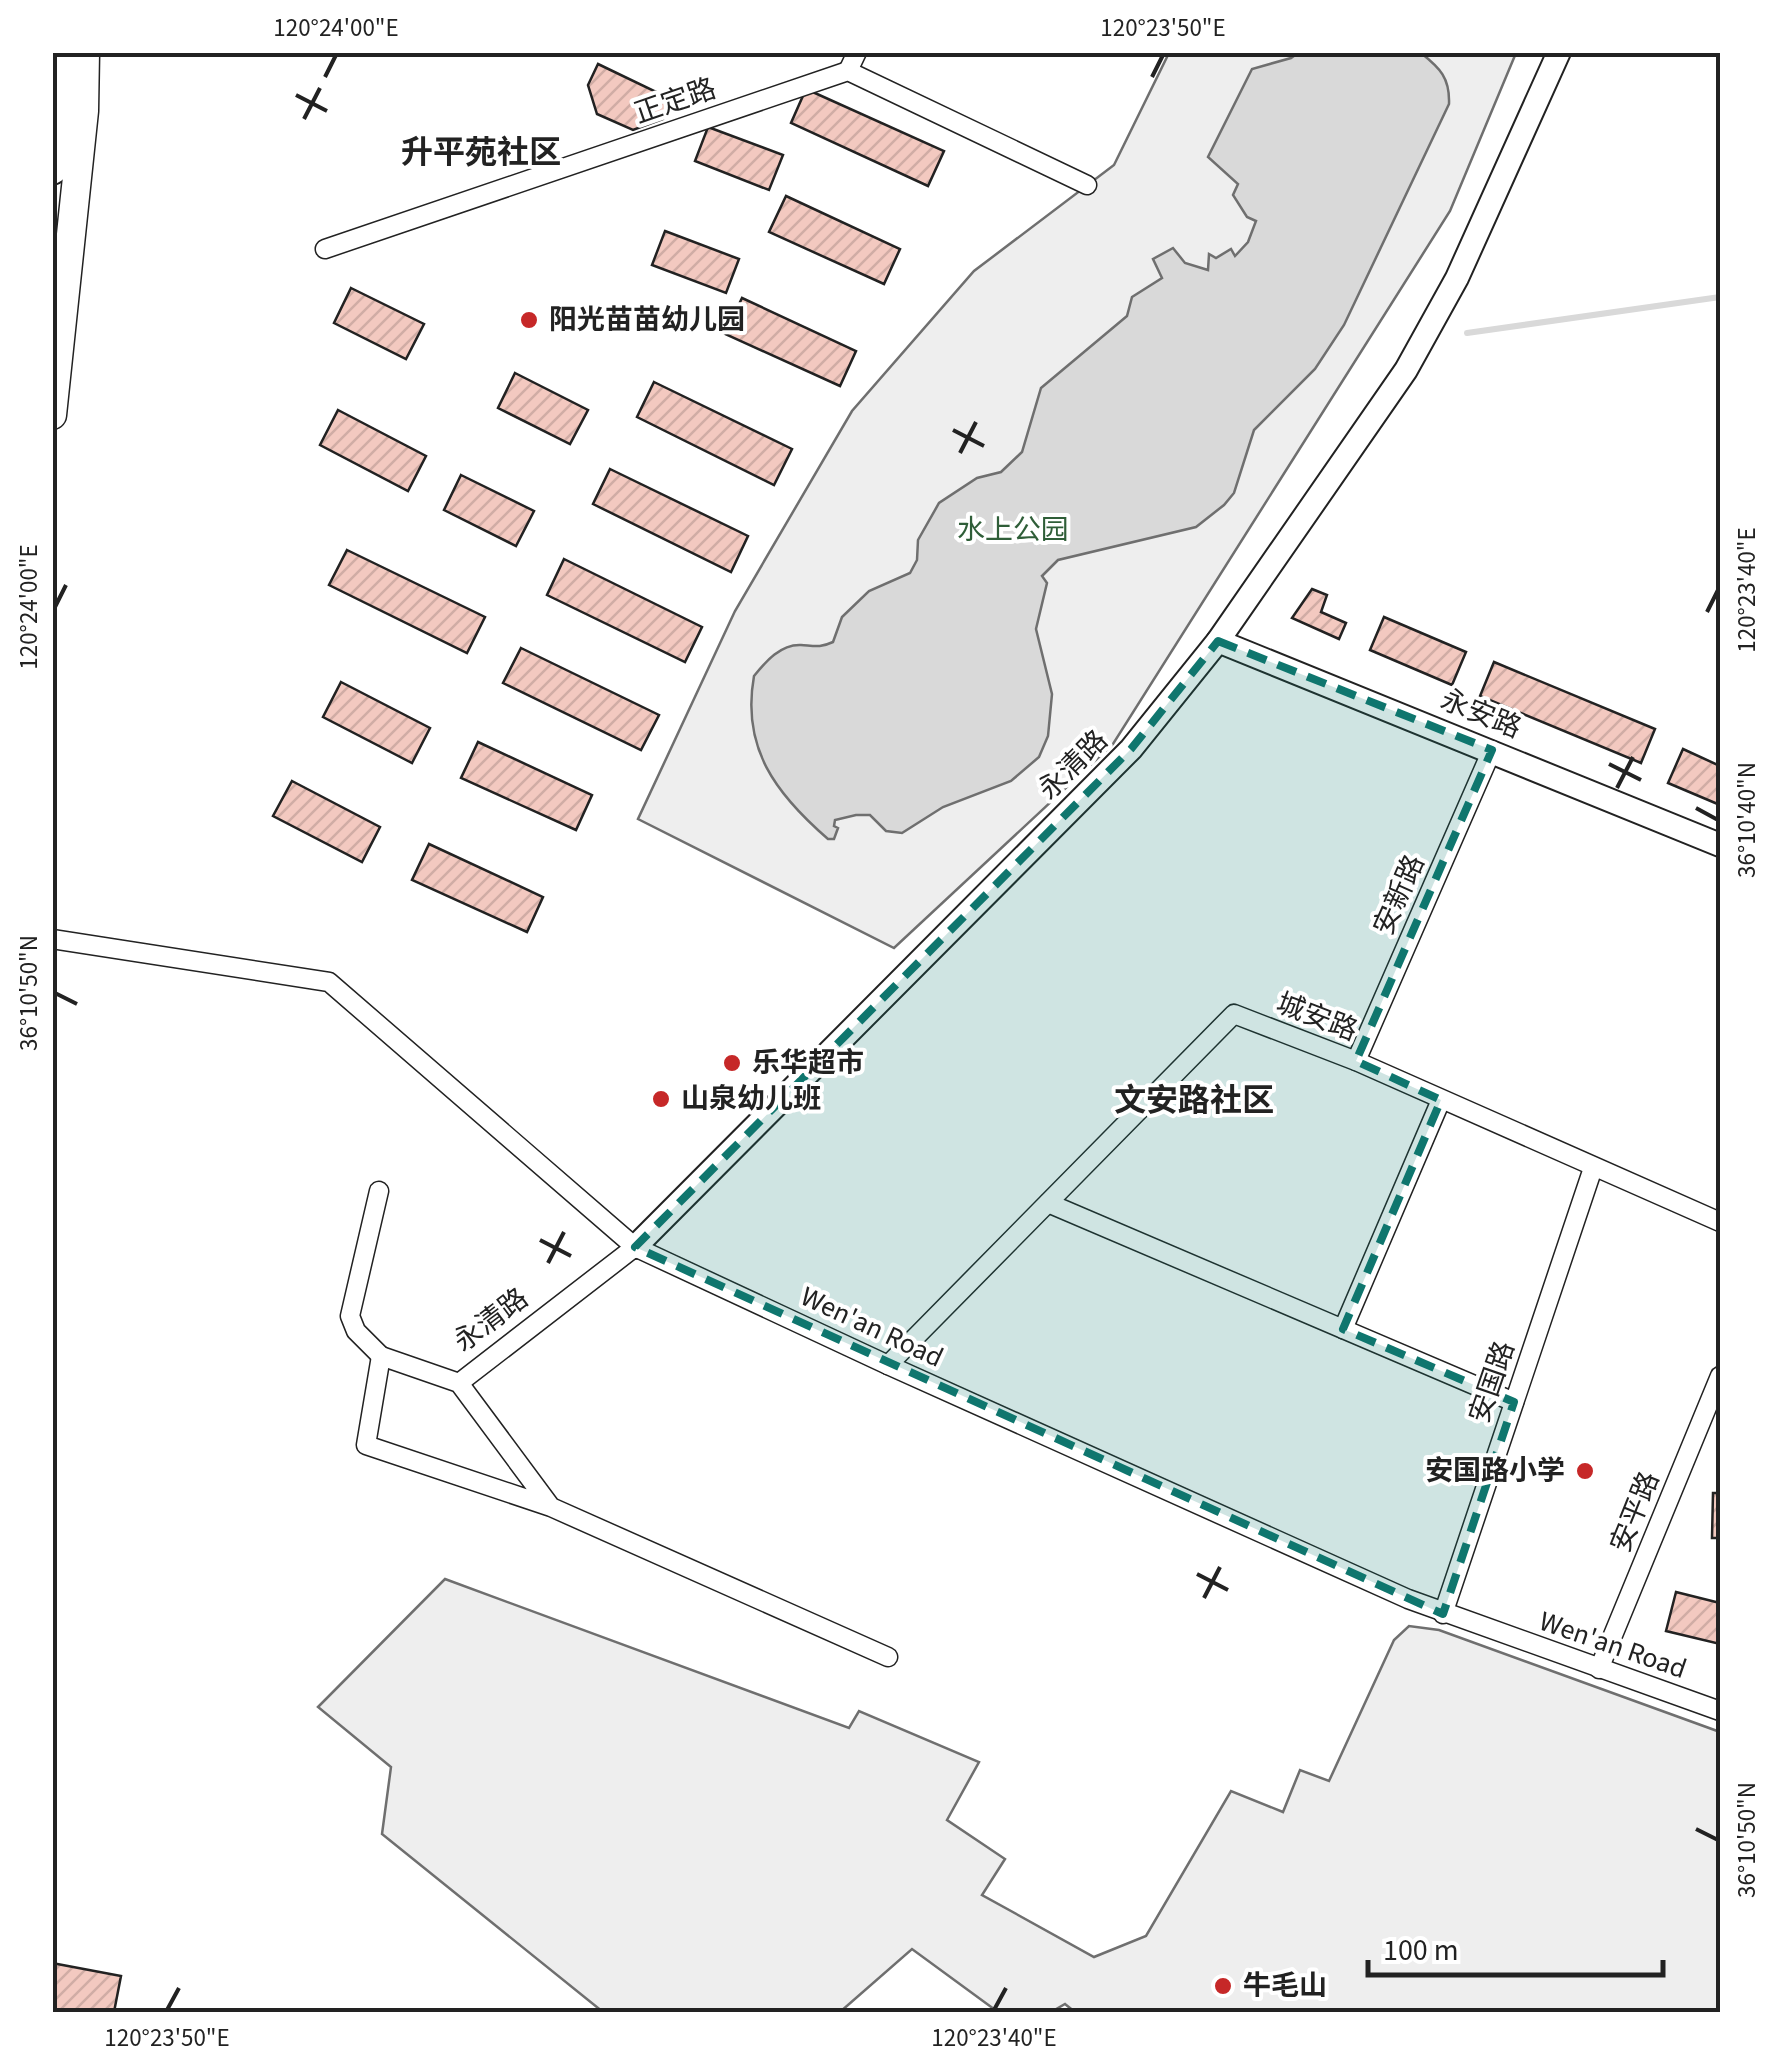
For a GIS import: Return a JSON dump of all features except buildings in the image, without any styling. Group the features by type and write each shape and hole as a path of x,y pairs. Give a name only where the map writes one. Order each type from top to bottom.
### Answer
{"highway":[{"path":"52,170 66,52"}],"main road":[{"path":"52,415 84,111 86,52"}],"street":[{"path":"857,52 848,71 1088,184"},
{"name":"永清路","path":"459,1383 636,1248 1131,748 1218,641 1406,370 1457,278 1559,52"},
{"name":"正定路","path":"325,250 848,71"},
{"name":"永安路","path":"1218,641 1720,844"},
{"name":"安新路","path":"1356,1062 1492,750"},
{"name":"Wen'an Road","path":"52,939 329,982 636,1248 888,1366 1443,1614 1720,1711"},
{"name":"城安路","path":"888,1366 1234,1014 1356,1062 1720,1222"},
{"path":"1342,1328 1441,1100"},
{"name":"安国路","path":"1443,1614 1593,1168"},
{"path":"380,1192 350,1316 356,1331 382,1356 459,1383 550,1507"},
{"path":"1048,1202 1514,1402"},
{"path":"382,1356 366,1446 550,1507 888,1657"},
{"name":"安平路","path":"1600,1670 1720,1376"}],"highlighted area":[{"path":"1218,641 1492,750 1356,1061 1441,1100 1343,1329 1514,1402 1443,1614 635,1247 1131,749"}],"green space":[{"name":"水上公园","path":"1169,53 1516,53 1450,211 1113,744 894,948 638,819 735,611 852,411 974,271 1114,165"},
{"path":"445,1579 849,1728 859,1711 979,1762 947,1820 1005,1859 982,1895 1094,1957 1146,1936 1231,1791 1283,1812 1300,1770 1329,1781 1394,1640 1409,1626 1439,1630 1720,1732 1720,2012 1075,2012 1065,2004 1051,2012 998,2012 912,1949 840,2012 603,2012 382,1834 391,1767 318,1707"}],"shaded area":[{"path":"1298,53 1421,53 1442,74 1449,104 1344,325 1315,369 1254,430 1234,493 1196,527 1058,560 1042,576 1047,583 1036,629 1052,694 1048,736 1039,757 1011,781 943,807 902,833 886,831 870,815 856,815 835,820 834,826 838,828 834,839 828,839 793,805 767,768 753,726 754,676 787,647 833,642 842,617 869,591 910,573 917,560 918,540 939,503 977,478 1001,472 1022,452 1041,388 1127,316 1132,297 1162,278 1153,259 1173,248 1185,263 1208,270 1209,254 1216,258 1231,249 1235,256 1248,242 1256,221 1247,217 1233,195 1238,184 1208,157 1252,69"}],"waterway":[{"path":"1467,333 1720,297"}],"place":[{"name":"阳光苗苗幼儿园","path":"529,320"},
{"name":"乐华超市","path":"732,1063"},
{"name":"山泉幼儿班","path":"661,1099"},
{"name":"安国路小学","path":"1585,1471"},
{"name":"牛毛山","path":"1223,1986"}],"district":[{"name":"升平苑社区","path":"481,153"},
{"name":"文安路社区","path":"1194,1101"}]}
